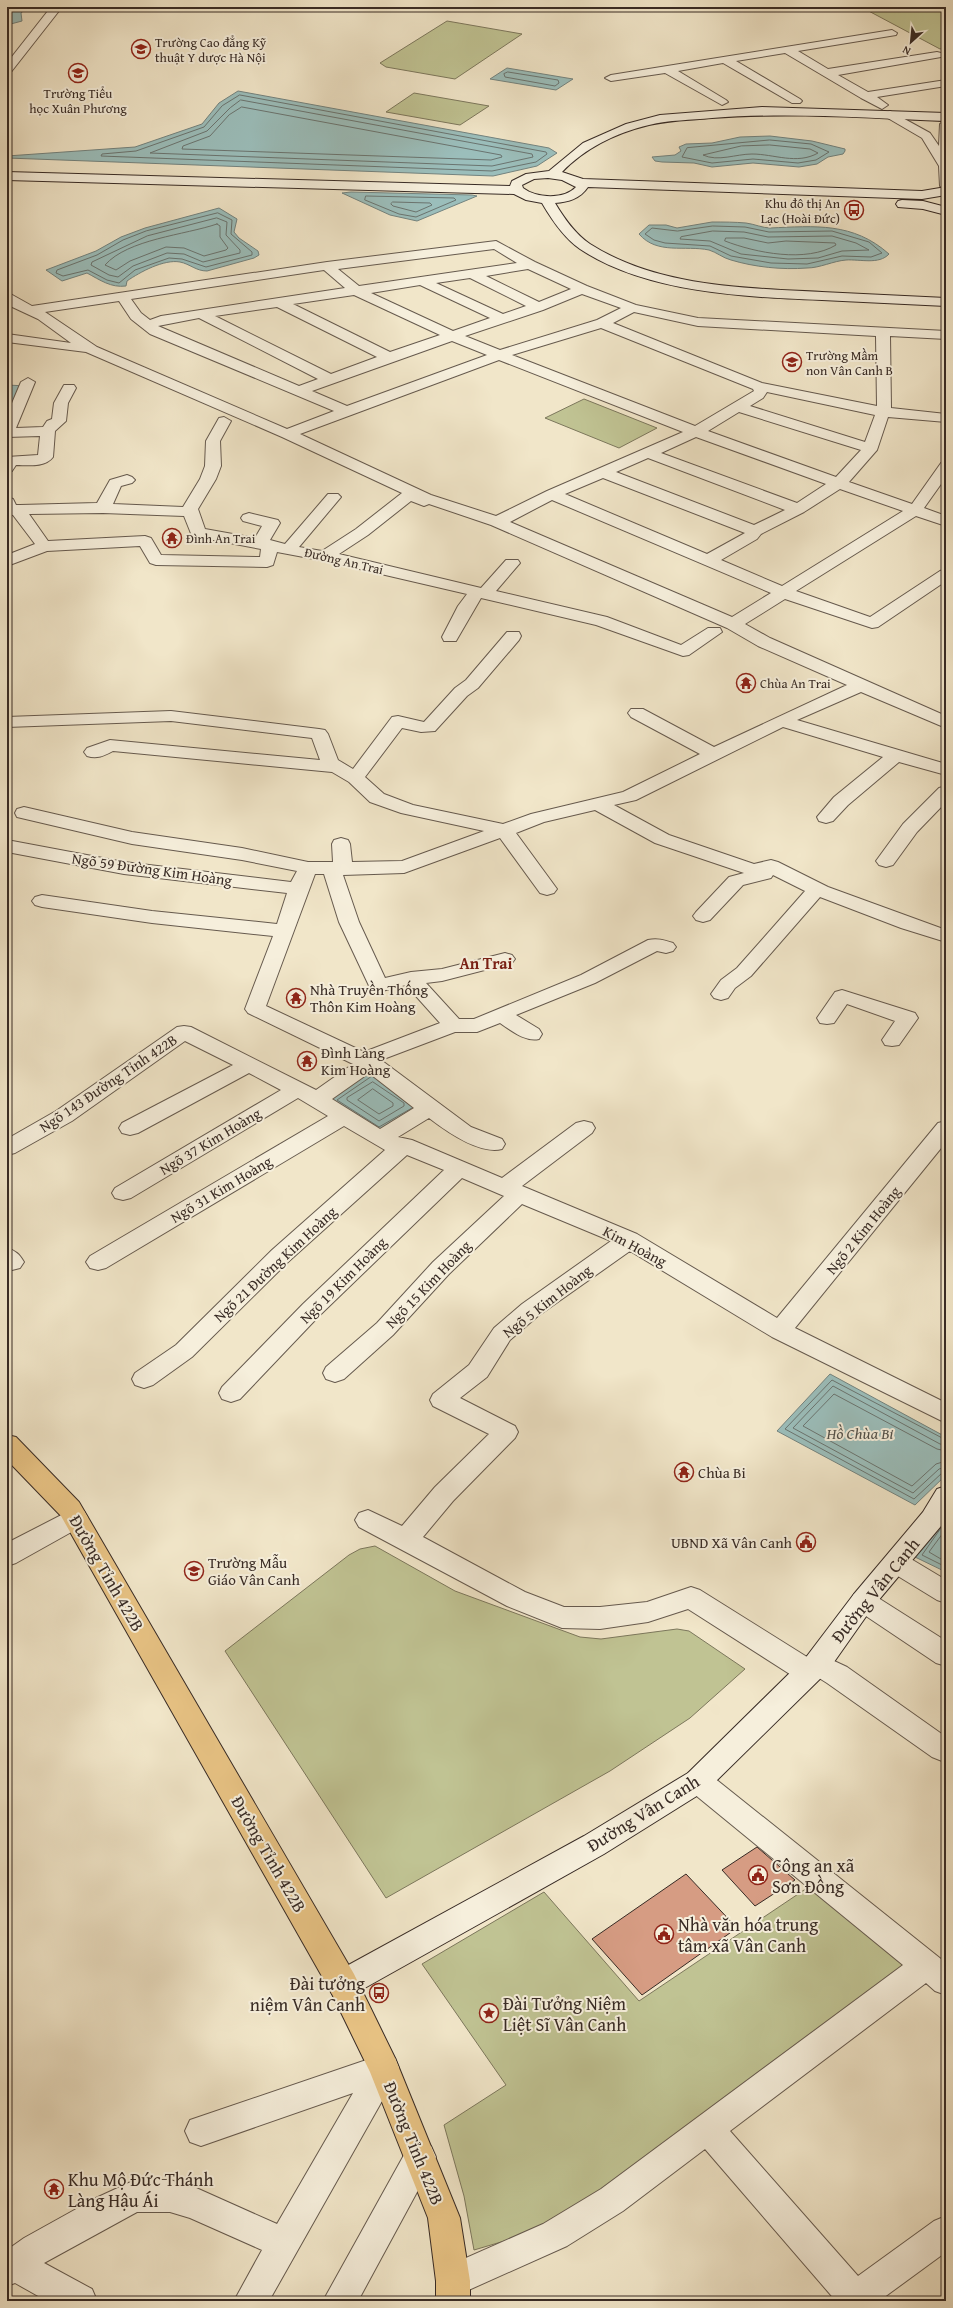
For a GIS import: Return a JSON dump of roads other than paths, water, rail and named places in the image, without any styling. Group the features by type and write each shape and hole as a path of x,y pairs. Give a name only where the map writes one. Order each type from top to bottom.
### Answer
{"main road":[{"name":"Đường Tỉnh 422B","path":"7,1444 70,1510 75,1518 343,1984 384,2068 444,2218 453,2291"}],"street":[{"path":"8,69 57,7"},
{"path":"611,78 892,33"},
{"path":"787,50 864,96 926,136 944,164"},
{"path":"826,73 937,55"},
{"path":"725,60 796,101"},
{"path":"667,69 722,102"},
{"path":"864,96 946,82"},
{"path":"552,175 570,157 597,140 645,122 660,119 762,111 886,110 946,117"},
{"path":"946,124 944,131 946,159 944,164 946,186"},
{"path":"7,166 518,185"},
{"path":"7,176 518,185 536,176 552,175 567,177 579,188"},
{"path":"518,185 526,196 546,199 566,197 579,188 922,200 946,211"},
{"path":"922,200 934,192 946,191"},
{"path":"546,199 560,223 586,247 623,264 669,279 711,287 770,294 946,302"},
{"path":"30,310 327,266 496,245 530,265 582,290 632,308 705,323 946,336"},
{"path":"148,325 161,320 530,265"},
{"path":"327,266 356,291 453,336 502,354 570,384 696,432 946,521"},
{"path":"471,273 538,307"},
{"path":"421,281 503,319"},
{"path":"297,392 389,357 538,307 582,290"},
{"path":"7,296 13,302 43,316 68,335 92,350 287,434 426,498 497,522 733,624 764,642 855,688"},
{"path":"122,296 136,316 155,331 297,392 348,412"},
{"path":"280,303 389,357"},
{"path":"287,434 502,354 602,323 632,308"},
{"path":"201,314 237,334 329,379"},
{"path":"602,323 758,386 884,412 946,418"},
{"path":"709,560 751,536 755,531 798,509 839,483 870,448 884,412 883,332"},
{"path":"7,338 35,340 92,350"},
{"path":"7,349 35,340"},
{"path":"28,382 7,433 48,431"},
{"path":"497,522 552,494 696,432 758,395 761,391 758,386"},
{"path":"7,467 10,462 39,460 45,457 48,431 52,424 60,421 60,404 69,388"},
{"path":"737,407 870,448"},
{"path":"10,504 190,512 190,508 208,479 213,466 213,441 224,421"},
{"path":"648,453 798,509"},
{"path":"733,624 915,510 946,466"},
{"path":"602,472 755,531"},
{"path":"103,508 115,483 127,480"},
{"path":"325,556 362,532 410,494 714,632 946,723"},
{"path":"552,494 782,592 872,623 946,574"},
{"path":"289,549 307,525 317,517 333,497"},
{"path":"10,504 44,546"},
{"path":"146,510 145,541 156,560 267,562 265,544 272,524 249,518"},
{"name":"Đường An Trai","path":"190,512 198,533 325,556 601,621 684,651 714,632"},
{"path":"7,562 44,546 145,541"},
{"path":"450,637 466,606 512,563"},
{"path":"355,778 398,721 421,727 429,727 461,692 472,684 513,636"},
{"path":"24,813 132,838 242,854 308,868 337,869 404,867 538,818 629,796 781,721 855,688"},
{"path":"637,713 713,754"},
{"path":"7,722 78,721 113,717 171,716 319,734 330,763 355,778 378,798 408,808 504,830 547,889"},
{"path":"781,721 946,770"},
{"path":"93,752 98,752 110,745 335,767"},
{"path":"826,817 841,801 896,755"},
{"path":"886,861 910,828 946,792"},
{"path":"598,804 662,838 746,868 754,870 771,866 817,889 908,924 946,936"},
{"path":"341,844 337,869 349,922 378,986 411,978 442,975 505,958"},
{"name":"Ngõ 59 Đường Kim Hoàng","path":"7,846 124,868 298,890"},
{"path":"308,868 298,890 285,931 255,1009 369,1063 463,1132 494,1144"},
{"path":"703,916 736,881 769,873 774,868"},
{"path":"721,994 728,984 744,972 817,889"},
{"path":"42,901 152,916 285,931"},
{"path":"411,978 452,1025 477,1026 509,1011 588,979 655,944 666,947"},
{"path":"827,1018 842,996 908,1018 892,1040"},
{"path":"509,1011 506,1015 508,1019 532,1034"},
{"name":"Ngõ 37 Kim Hoàng","path":"123,1193 307,1094 369,1063 372,1056 452,1025"},
{"name":"Ngõ 143 Đường Tỉnh 422B","path":"7,1148 64,1116 184,1032 251,1064 307,1094"},
{"path":"130,1128 251,1064"},
{"name":"Kim Hoàng","path":"307,1094 388,1144 404,1145 629,1240 780,1331 946,1414"},
{"path":"380,1139 429,1108"},
{"name":"Ngõ 31 Kim Hoàng","path":"98,1262 344,1116"},
{"name":"Ngõ 15 Kim Hoàng","path":"336,1373 385,1329 512,1191 584,1128"},
{"name":"Ngõ 2 Kim Hoàng","path":"780,1331 946,1128"},
{"name":"Ngõ 21 Đường Kim Hoàng","path":"144,1379 184,1352 280,1256 404,1145"},
{"name":"Ngõ 19 Kim Hoàng","path":"231,1393 311,1310 458,1169"},
{"name":"Ngõ 5 Kim Hoàng","path":"405,1541 444,1494 506,1432 442,1400 478,1371 502,1334 530,1310 629,1240"},
{"name":"Đường Vân Canh","path":"343,1984 594,1845 698,1781 813,1668 863,1601 897,1563 932,1519 946,1496"},
{"path":"7,1556 31,1540 75,1518"},
{"path":"368,1520 516,1599 562,1617 600,1618 648,1612 691,1597 813,1668 837,1676 942,1749"},
{"path":"897,1563 946,1593"},
{"path":"863,1601 946,1655"},
{"path":"453,2291 555,2235 612,2200 708,2129 936,1973 698,1781"},
{"path":"201,2131 384,2068"},
{"path":"251,2301 384,2068"},
{"path":"708,2129 855,2298 946,2232"},
{"path":"340,2301 420,2158"},
{"path":"80,2301 11,2268 36,2249 107,2209 136,2196 170,2196 194,2202 284,2243"}],"water":[{"path":"7,7 28,7 21,13 22,21 7,25"},
{"path":"507,68 573,79 556,90 490,79"},
{"path":"238,91 549,148 557,153 537,166 493,176 7,158 7,156 135,147 202,124 219,103"},
{"path":"770,136 812,141 845,149 845,151 843,154 828,157 817,164 799,167 753,163 712,167 694,163 655,161 652,157 675,155 681,151 679,147 686,144 712,143 740,137"},
{"path":"342,193 477,196 417,221 390,215"},
{"path":"219,208 237,219 234,232 239,238 258,251 259,255 254,258 207,271 200,270 180,262 167,262 152,267 127,281 126,286 110,285 87,273 62,281 46,270 96,251 121,237 145,228"},
{"path":"712,222 746,223 770,228 833,228 862,236 889,254 880,259 869,261 846,260 812,268 778,268 759,266 728,259 709,250 672,248 654,245 646,241 639,234 649,225 666,225 677,228"},
{"path":"7,385 27,386 7,425"},
{"path":"373,1071 423,1106 379,1132 328,1099"},
{"name":"Hồ Chùa Bi","path":"830,1374 946,1437 946,1475 915,1505 777,1431"},
{"path":"946,1514 946,1572 915,1557"}],"place":[{"name":"Trường Cao đẳng Kỹ thuật Y dược Hà Nội","path":"141,49"},
{"name":"Trường Tiểu học Xuân Phương","path":"78,73"},
{"name":"Khu đô thị An Lạc (Hoài Đức)","path":"854,210"},
{"name":"Trường Mầm non Vân Canh B","path":"792,362"},
{"name":"Đình An Trai","path":"172,538"},
{"name":"Chùa An Trai","path":"746,683"},
{"name":"Nhà Truyền Thống Thôn Kim Hoàng","path":"296,998"},
{"name":"Đình Làng Kim Hoàng","path":"307,1061"},
{"name":"Chùa Bi","path":"684,1472"},
{"name":"UBND Xã Vân Canh","path":"806,1542"},
{"name":"Trường Mẫu Giáo Vân Canh","path":"194,1571"},
{"name":"Công an xã Sơn Đồng","path":"758,1875"},
{"name":"Nhà văn hóa trung tâm xã Vân Canh","path":"664,1934"},
{"name":"Đài tưởng niệm Vân Canh","path":"379,1993"},
{"name":"Đài Tưởng Niệm Liệt Sĩ Vân Canh","path":"489,2013"},
{"name":"Khu Mộ Đức Thánh Làng Hậu Ái","path":"54,2189"}],"district":[{"name":"An Trai","path":"486,963"}]}
